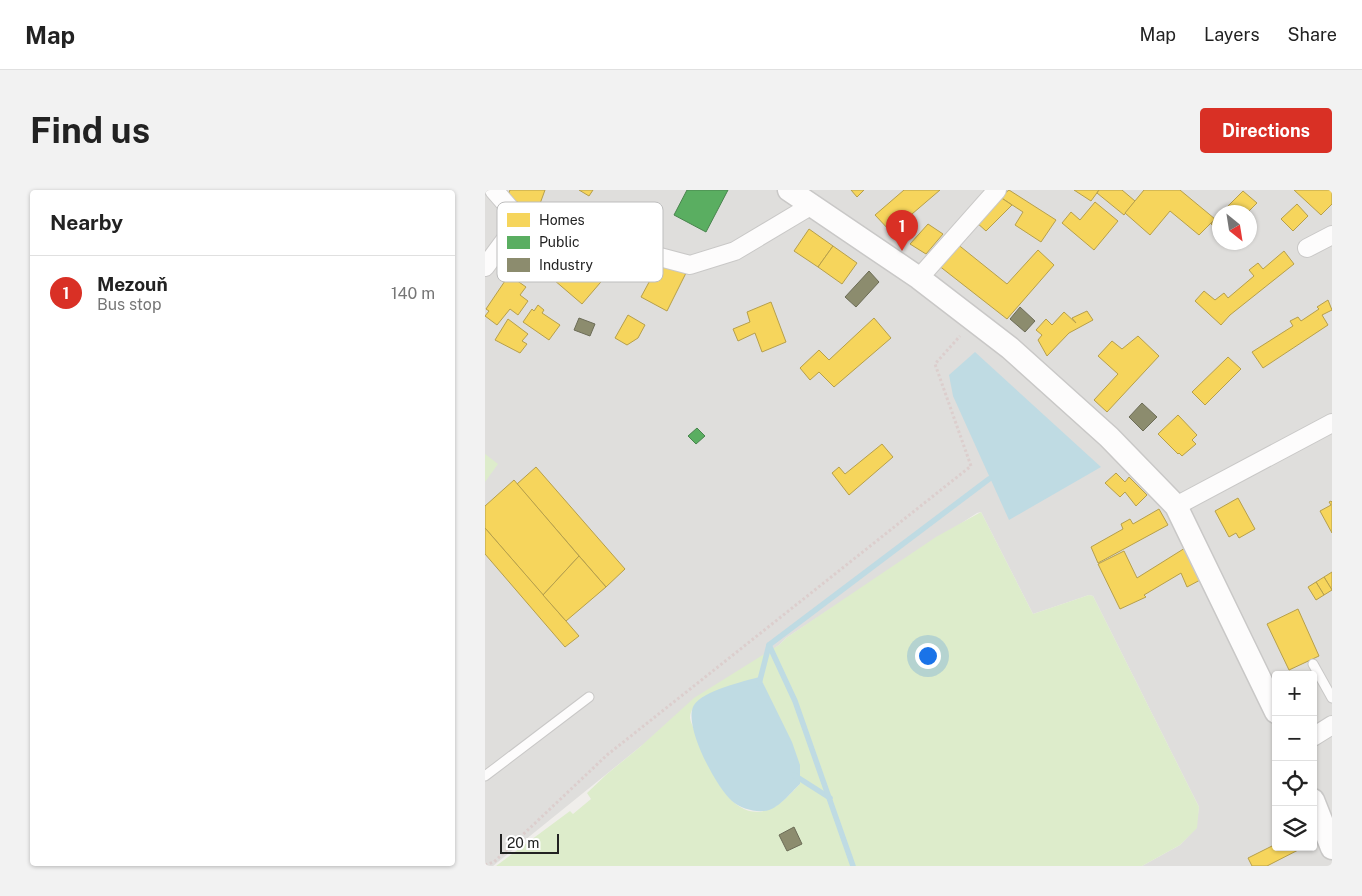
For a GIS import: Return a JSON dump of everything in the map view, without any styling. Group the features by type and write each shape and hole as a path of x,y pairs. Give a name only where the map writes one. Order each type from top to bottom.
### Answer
{"street":[{"path":"494,190 504,202"},
{"path":"789,190 919,278 1010,348 1109,438 1177,506 1272,704"},
{"path":"919,278 997,190"},
{"path":"663,258 690,265 735,251 812,205"},
{"path":"1307,248 1332,235"},
{"path":"485,267 497,251"},
{"path":"1177,506 1332,423"},
{"path":"1317,734 1332,725"},
{"path":"1315,806 1332,848"}],"lane":[{"path":"1313,664 1332,698"},
{"path":"485,776 589,698"}],"path":[{"path":"485,865 494,862 607,755 971,466 935,364 974,320"}],"shaded area":[{"path":"485,190 1332,190 1332,866 1142,866 1180,845 1196,828 1199,807 1093,596 1089,595 1033,614 981,512 786,638 640,747 493,866 485,866"}],"green space":[{"path":"485,454 498,464 485,482"},
{"path":"981,512 1033,614 1089,595 1093,596 1199,807 1197,828 1180,845 1142,866 496,866 570,811 573,814 591,799 587,793 694,698 779,645 786,638 936,537","holes":["760,677 774,709 800,784 776,806 754,812 742,808 723,789 708,763 691,723 690,715 701,698"]}],"water":[{"path":"975,352 1101,467 1009,520 953,396 949,375"},
{"path":"760,677 792,742 800,765 800,784 774,808 755,811 739,806 725,794 703,755 693,726 692,714 694,705 706,695 724,687"}],"building: Homes":[{"path":"510,190 545,190 541,202 517,202 507,197"},
{"path":"579,190 593,190 589,196"},
{"path":"851,190 864,190 857,197"},
{"path":"904,190 940,190 891,232 875,215"},
{"path":"1009,190 1056,220 1041,242 1015,225 1023,212 1000,197"},
{"path":"1074,190 1099,190 1091,201"},
{"path":"1099,190 1122,190 1135,201 1124,215 1097,193"},
{"path":"1144,190 1180,190 1212,217 1212,222 1199,235 1170,211 1150,235 1125,213"},
{"path":"1294,190 1332,190 1332,204 1321,215"},
{"path":"1243,191 1257,203 1255,205 1229,205"},
{"path":"1000,197 1012,205 986,231 976,222"},
{"path":"1095,202 1118,221 1094,250 1062,223 1071,212 1080,220"},
{"path":"1297,204 1308,216 1293,231 1281,219"},
{"path":"928,224 943,234 926,254 910,244"},
{"path":"809,229 833,246 818,267 794,251"},
{"path":"956,243 1007,284 1038,250 1054,265 1007,319 938,265"},
{"path":"833,246 857,263 842,284 818,267"},
{"path":"1284,251 1294,264 1230,315 1221,325 1195,301 1204,291 1215,300 1224,293 1228,298 1254,276 1249,270 1258,263 1263,269"},
{"path":"663,261 686,273 667,311 641,297 649,282 663,282"},
{"path":"504,282 519,282 526,287 520,295 528,301 518,315 510,309 497,325 485,316 489,311 486,309"},
{"path":"556,282 601,282 582,304"},
{"path":"1328,300 1332,310 1322,315 1328,325 1263,368 1252,352 1293,326 1290,321 1298,317 1301,321 1319,309 1317,307"},
{"path":"771,302 786,342 762,352 755,333 738,341 733,329 750,322 747,312"},
{"path":"538,305 544,310 542,313 560,325 549,340 523,322 532,309 534,311"},
{"path":"1087,311 1093,320 1069,333 1047,356 1038,340 1042,335 1036,330 1046,319 1052,325 1064,312 1076,323 1072,318"},
{"path":"628,315 645,325 638,338 627,345 615,338"},
{"path":"874,318 891,338 834,387 819,372 810,380 800,368 819,350 829,360"},
{"path":"508,319 528,334 522,341 527,344 520,353 495,340"},
{"path":"1138,336 1159,356 1107,412 1094,400 1118,374 1098,356 1112,341 1122,349"},
{"path":"1228,357 1241,369 1205,405 1192,392"},
{"path":"1178,415 1197,435 1192,440 1196,444 1182,456 1158,434"},
{"path":"882,444 893,457 849,495 832,473 839,467 845,474"},
{"path":"536,467 625,569 606,587 517,484"},
{"path":"1116,473 1125,482 1129,477 1147,495 1136,506 1125,492 1120,497 1105,483"},
{"path":"514,480 579,556 543,595 485,528 485,506"},
{"path":"1238,498 1255,529 1239,538 1236,533 1229,537 1215,511"},
{"path":"1331,501 1332,533 1320,511 1331,505 1329,502"},
{"path":"1159,509 1168,525 1098,563 1091,547 1123,529 1121,524 1130,519 1133,524"},
{"path":"485,528 579,636 565,647 485,554"},
{"path":"1185,548 1202,579 1187,587 1181,573 1144,595 1146,597 1120,609 1098,564 1124,551 1137,578"},
{"path":"579,556 606,587 566,621 543,595"},
{"path":"1332,572 1332,590 1324,577"},
{"path":"1324,577 1332,590 1324,595 1316,582"},
{"path":"1316,582 1324,595 1316,600 1308,587"},
{"path":"1298,609 1319,656 1289,670 1267,624"},
{"path":"1272,846 1272,851 1296,851 1267,866 1252,866 1248,858"}],"building: Public":[{"path":"687,190 728,190 706,232 674,215"},
{"path":"697,428 705,436 696,444 688,436"}],"building: Industry":[{"path":"869,271 879,282 856,307 845,297"},
{"path":"1020,307 1035,321 1025,332 1010,319"},
{"path":"579,318 595,324 590,336 574,330"},
{"path":"1142,403 1157,417 1143,431 1129,417"},
{"path":"794,827 802,844 787,851 779,835"}],"waterway":[{"path":"853,866 795,701 769,645 989,479"},
{"path":"759,684 769,645"},
{"path":"794,775 830,798"}],"place":[{"name":"Mezouň","path":"902,251"}]}
